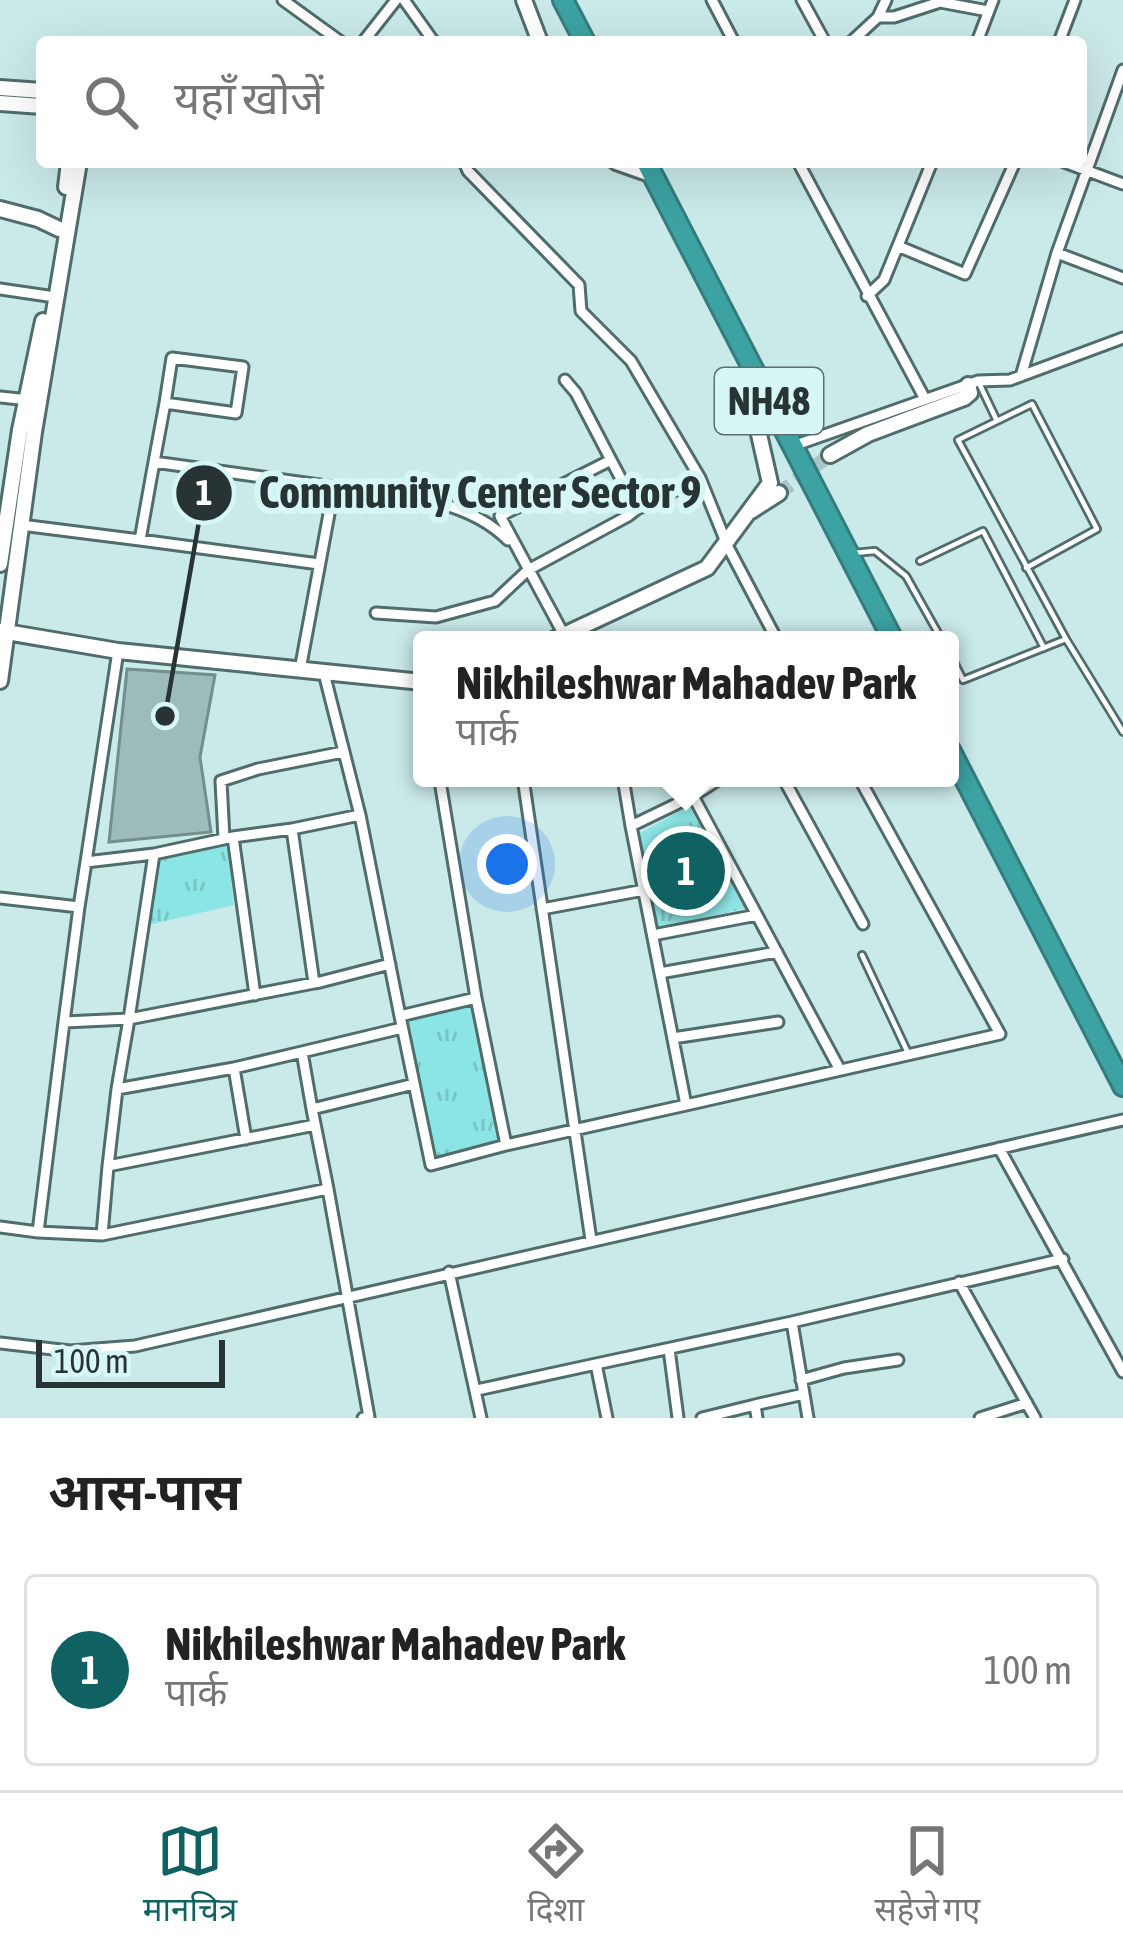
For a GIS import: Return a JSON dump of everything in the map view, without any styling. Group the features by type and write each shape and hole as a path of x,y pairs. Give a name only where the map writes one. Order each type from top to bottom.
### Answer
{"highway":[{"path":"563,0 582,36"},
{"name":"NH48","path":"650,168 888,631"},
{"path":"959,768 1117,1060 1123,1086"}],"street":[{"path":"283,0 333,36"},
{"path":"368,36 400,0 429,36"},
{"path":"524,0 538,36"},
{"path":"730,0 714,4 731,36"},
{"path":"802,0 822,36"},
{"path":"857,36 878,17 886,0"},
{"path":"1061,36 1075,0"},
{"path":"878,17 894,17 940,2 991,6 979,36"},
{"path":"1022,376 1057,253 1123,70"},
{"path":"0,88 36,91"},
{"path":"0,103 36,106"},
{"path":"0,681 21,525 29,400 68,168"},
{"path":"0,564 78,168"},
{"path":"467,168 579,285 580,311 631,361 700,478 772,631"},
{"path":"801,168 925,399"},
{"path":"867,296 884,280 930,168"},
{"path":"900,247 965,274 1012,168"},
{"path":"1081,168 1123,184"},
{"path":"0,209 59,230"},
{"path":"1057,253 1123,278"},
{"path":"0,289 48,296"},
{"path":"794,446 973,383 1022,376 1123,338"},
{"path":"140,540 172,358 243,367 236,413 165,403"},
{"path":"565,380 577,393 638,509"},
{"path":"830,455 868,434 964,398 973,383"},
{"path":"572,631 707,568 770,483 754,412 766,395"},
{"path":"0,397 29,400"},
{"path":"556,631 500,516 611,460"},
{"path":"154,462 405,497 473,513 506,537 528,570"},
{"path":"376,613 436,617 496,601 528,570 700,478"},
{"path":"300,670 334,487"},
{"path":"751,512 779,493"},
{"path":"21,525 319,564"},
{"path":"4,632 118,651 413,681"},
{"path":"38,1232 79,907 118,651"},
{"path":"324,673 360,814 431,1165 574,1128 1000,1034 864,787"},
{"path":"255,995 221,781 343,752"},
{"path":"441,787 506,1145"},
{"path":"524,787 591,1240"},
{"path":"624,787 686,1106"},
{"path":"631,826 707,787"},
{"path":"788,787 862,924"},
{"path":"693,796 840,1070"},
{"path":"86,862 154,854 360,814"},
{"path":"292,829 314,983"},
{"path":"102,1235 117,1089 154,854"},
{"path":"542,909 644,890"},
{"path":"0,898 79,907"},
{"path":"653,935 757,915"},
{"path":"660,974 777,952"},
{"path":"64,1022 129,1019 390,964"},
{"path":"117,1089 302,1052 476,998"},
{"path":"673,1039 778,1022"},
{"path":"302,1052 367,1418"},
{"path":"234,1068 246,1139"},
{"path":"312,1109 414,1084"},
{"path":"0,1343 70,1351 135,1346 1123,1120"},
{"path":"108,1166 315,1125"},
{"path":"999,1148 1123,1372"},
{"path":"0,1228 102,1235 328,1190"},
{"path":"477,1390 1064,1259"},
{"path":"448,1273 482,1418"},
{"path":"959,1282 1035,1418"},
{"path":"792,1322 808,1418"},
{"path":"669,1349 678,1418"},
{"path":"801,1380 898,1360"},
{"path":"596,1364 607,1418"},
{"path":"702,1418 804,1394"},
{"path":"980,1418 1027,1403"},
{"path":"755,1405 758,1418"}],"lane":[{"path":"973,383 997,422"},
{"path":"1026,568 1097,529 1032,404 958,440 1026,568 1066,639 1123,732"},
{"path":"920,561 983,531 1044,648"},
{"path":"848,553 875,551 906,576 938,631"},
{"path":"959,671 964,680 1066,639"},
{"path":"862,955 909,1055"}],"green space":[{"path":"689,806 747,908 654,929 640,833"},
{"path":"227,844 234,905 149,925 157,859"},
{"path":"474,1004 501,1141 430,1159 404,1015"}],"building":[{"path":"127,669 215,675 200,757 211,832 109,842"}],"tunnel":[{"path":"779,493 830,455"}],"place":[{"name":"Community Center Sector 9","path":"165,716"},
{"name":"Nikhileshwar Mahadev Park","path":"686,871"}]}
